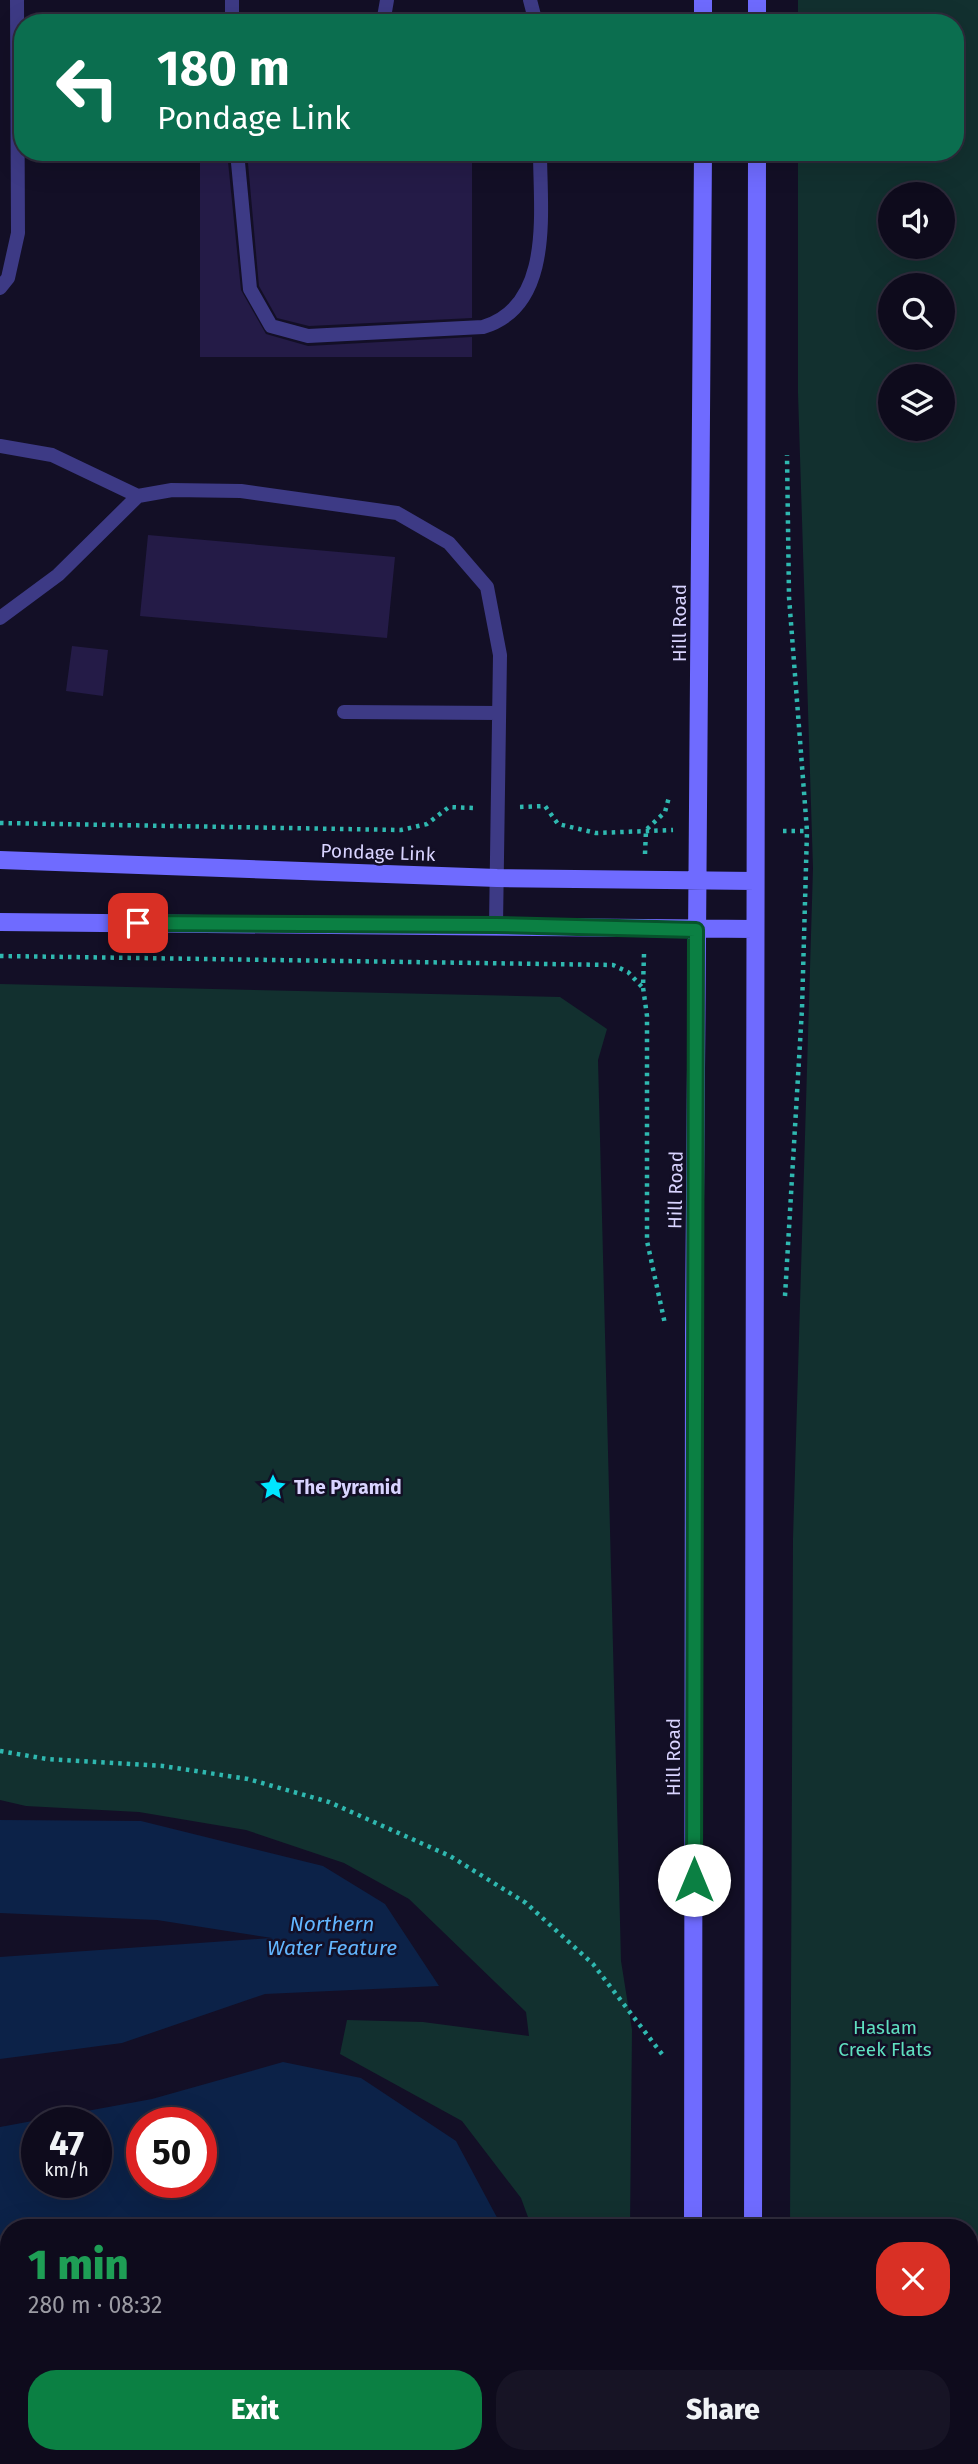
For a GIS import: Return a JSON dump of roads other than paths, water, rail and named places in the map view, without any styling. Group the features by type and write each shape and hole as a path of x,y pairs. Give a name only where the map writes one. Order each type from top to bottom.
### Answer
{"main road":[{"name":"Hill Road","path":"693,2219 696,930 703,161"},
{"path":"752,2219 757,161"},
{"name":"Pondage Link","path":"0,860 498,878 755,881"},
{"path":"0,922 754,929"}],"lane":[{"path":"0,288 8,278 18,233 18,161"},
{"path":"238,161 250,289 271,326 308,336 483,327 502,321 529,289 540,249 540,161"},
{"path":"0,446 52,455 138,496"},
{"path":"0,618 58,575 138,496 172,490 241,492 397,513 449,543 487,587 500,655 496,925"},
{"path":"344,712 499,713"}],"water":[{"name":"Northern Water Feature","path":"0,1820 141,1821 323,1866 385,1904 439,1986 265,1994 122,2043 0,2059 0,1957 272,1938 157,1920 0,1913"},
{"path":"283,2062 361,2078 456,2141 498,2219 0,2219 0,2127 21,2123 21,2198 112,2198 112,2107 109,2107 152,2099"}],"place":[{"name":"The Pyramid","path":"273,1487"}],"park label":[{"name":"Haslam Creek Flats","path":"885,2038"}]}
